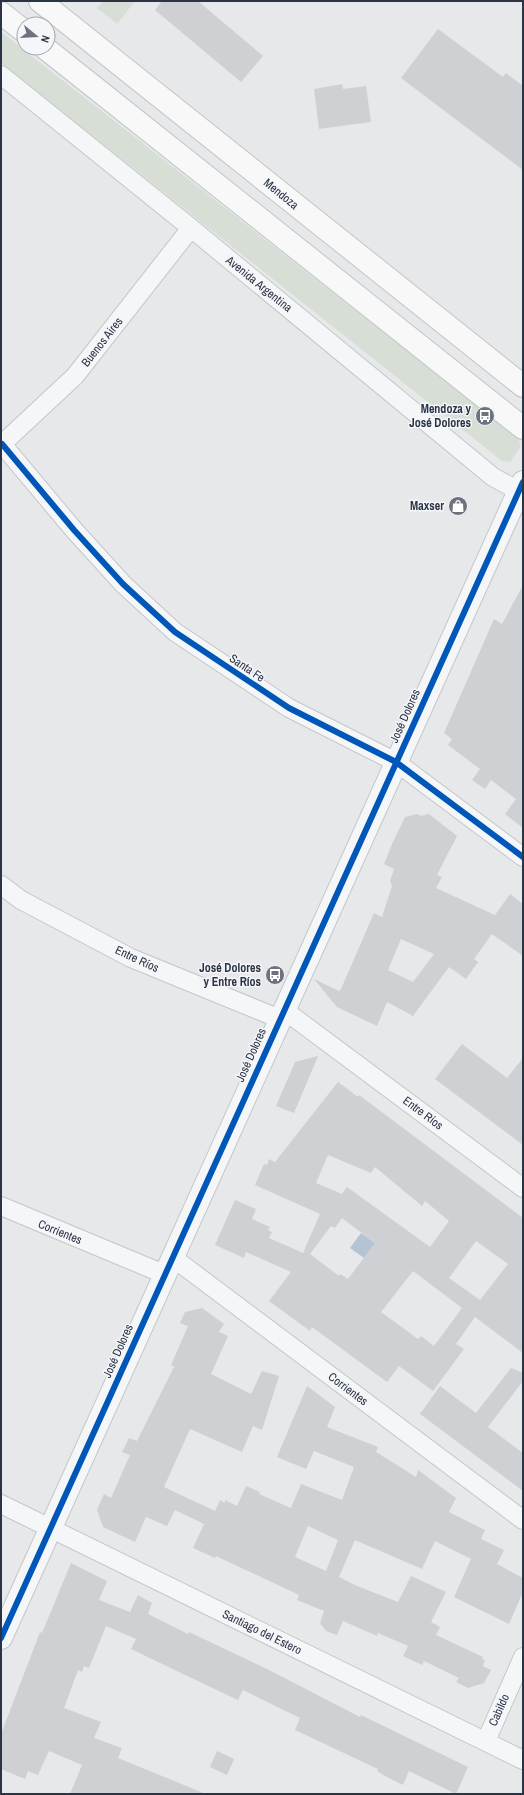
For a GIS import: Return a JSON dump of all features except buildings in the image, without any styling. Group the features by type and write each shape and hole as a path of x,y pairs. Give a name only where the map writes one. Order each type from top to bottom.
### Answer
{"main road":[{"name":"Mendoza","path":"40,1 523,386"},
{"path":"1,13 16,25"},
{"path":"55,56 523,428"}],"street":[{"name":"Avenida Argentina","path":"1,75 191,228 493,477 521,486"},
{"name":"Buenos Aires","path":"2,445 75,376 191,228"},
{"name":"Santa Fe","path":"2,445 74,530 113,573 175,632 289,708 396,762 523,857"},
{"name":"José Dolores","path":"1,1638 521,486"},
{"name":"Entre Ríos","path":"1,885 21,900 131,958 282,1014 523,1188"},
{"name":"Corrientes","path":"1,1206 168,1266 523,1520"},
{"name":"Santiago del Estero","path":"1,1504 523,1760"},
{"name":"Cabildo","path":"486,1741 523,1657"}],"shaded area":[{"path":"103,1 135,1 117,24 97,8"},
{"path":"1,32 16,44 16,56 32,56 518,438 521,446 510,462 502,461 1,63"}],"water":[{"path":"361,1233 375,1243 364,1258 350,1248"}],"cycle path":[{"path":"2,444 74,530 123,584 175,632 289,708 396,762 523,857"},
{"path":"1,1638 523,482"}],"place":[{"name":"Mendoza y José Dolores","path":"485,416"},
{"name":"Maxser","path":"458,506"},
{"name":"José Dolores y Entre Ríos","path":"275,975"}]}
